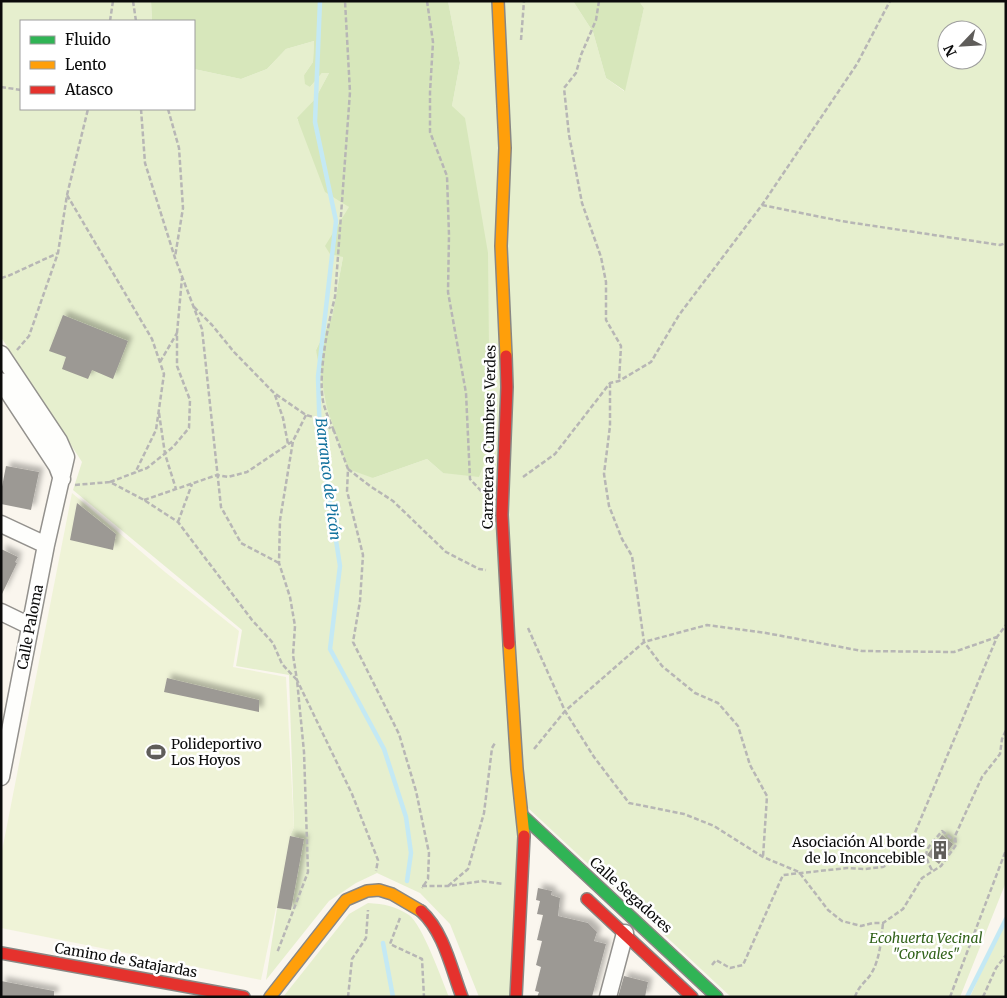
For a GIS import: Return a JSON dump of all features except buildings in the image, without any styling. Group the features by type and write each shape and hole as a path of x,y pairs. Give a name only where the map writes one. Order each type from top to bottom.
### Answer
{"street":[{"name":"Carretera a Cumbres Verdes","path":"498,1 504,148 502,246 507,387 503,490 504,573 518,769 523,816 529,845 522,887 516,997"},
{"name":"Calle Paloma","path":"1,777 9,699 30,626 66,457 59,441 3,362"},
{"path":"1,381 57,466 61,482"},
{"path":"1,524 46,545"},
{"path":"1,612 30,626"},
{"name":"Calle Segadores","path":"523,816 698,977 717,997"},
{"path":"270,997 346,900 358,893 372,890 387,892 412,904 428,918 439,936 462,997"},
{"path":"582,894 692,996"},
{"path":"608,997 625,933"},
{"name":"Camino de Satajardas","path":"1,952 244,997"}],"path":[{"path":"110,20 113,1"},
{"path":"133,1 136,20"},
{"path":"345,1 350,92 335,297 330,316 323,366 323,401 348,469 347,491 363,555 360,601 353,642 398,734 416,791 429,854 428,879 412,904"},
{"path":"427,1 433,42 430,132 447,176 448,292 466,393 470,479 483,494"},
{"path":"599,1 596,20 581,55 576,73 564,88 569,135 582,202 601,257 606,282 606,320 621,346 619,381"},
{"path":"503,490 555,454 610,384 619,381 651,362 679,315 762,205 856,64 890,1"},
{"path":"1,87 20,90"},
{"path":"3,362 29,336 58,252 67,195 88,110"},
{"path":"141,110 145,163 175,258 202,330 221,507 241,543 279,563"},
{"path":"168,110 179,148 183,208 175,258"},
{"path":"67,195 152,339 164,374 156,430 136,473"},
{"path":"762,205 850,222 1000,245 1006,244"},
{"path":"1,278 58,252"},
{"path":"61,482 110,482 136,473 147,468 165,454 189,428 190,400 177,366 177,333 182,277"},
{"path":"194,307 274,393 306,415 317,418 334,431"},
{"path":"160,362 177,333"},
{"path":"610,384 610,426 604,474 605,482 609,506 622,539 632,556 644,642 662,666 695,693 718,703 738,726 750,765 767,796 763,857"},
{"path":"274,393 283,418 288,444"},
{"path":"159,409 165,454 176,489"},
{"path":"277,954 308,872 304,752 293,655 295,626 290,597 279,563 280,520 293,441 306,415"},
{"path":"144,500 217,475 228,477 247,472 293,441"},
{"path":"348,469 393,501 446,552 479,569 504,573"},
{"path":"110,482 144,500 178,522 252,620 273,643 282,664 297,680 352,794 378,860 368,903 366,938 352,959 348,997"},
{"path":"178,522 192,484"},
{"path":"518,769 565,711 644,642 707,625 766,633 862,651 954,652 997,637"},
{"path":"698,977 716,960 730,968 743,965 783,875 847,868 883,867 906,854 997,637 1006,625"},
{"path":"528,628 565,711 594,757 629,803 684,814 714,826 763,857 800,872 828,910 842,921 861,926 883,923 903,909 922,878 941,866 956,846 955,836 982,777 1000,754 1002,739 1006,730"},
{"path":"448,886 468,869 484,813 492,748 500,736 515,729"},
{"path":"932,871 925,858 926,852 942,831 955,841"},
{"path":"950,997 1006,850"},
{"path":"422,886 448,886 482,881 522,887"},
{"path":"402,913 390,944 422,959 424,997"},
{"path":"855,997 858,987 870,975 880,952 883,923"},
{"path":"983,997 996,968 1006,955"}],"green space":[{"name":"Ecohuerta Vecinal \"Corvales\"","path":"1,1 151,1 152,20 20,20 20,110 195,110 195,69 241,79 267,69 286,49 314,41 313,62 304,75 310,87 322,73 329,73 315,99 297,119 349,207 343,257 332,317 316,350 373,478 427,459 443,473 452,106 460,63 448,1 573,1 593,32 606,78 624,91 644,8 639,1 1006,1 1006,882 960,997 731,997 527,807 510,997 479,997 450,924 420,893 377,873 356,883 329,901 266,980 277,908 291,910 304,839 290,836 294,827 289,675 236,666 242,630 73,490 82,462 1,337"},
{"path":"151,1 448,1 460,63 452,106 465,118 488,253 490,448 479,477 443,473 427,459 373,478 348,469 327,408 316,350 332,317 343,257 330,254 325,246 349,207 325,192 297,118 315,99 329,73 322,73 310,87 305,84 304,75 313,62 314,41 286,49 267,69 241,79 195,69 195,20 152,20"},
{"path":"573,1 639,1 644,8 625,91 606,78 593,32"},
{"name":"Polideportivo Los Hoyos","path":"72,493 165,572 239,631 233,667 286,677 294,827 290,836 304,839 291,910 276,908 261,980 1,928 1,856"},
{"path":"368,903 394,908 409,915 414,920 431,953 449,997 283,997 349,914"},
{"path":"1006,917 1006,997 970,997"}],"waterway":[{"name":"Barranco de Picón","path":"320,1 315,122 336,221 318,377 320,438 340,566 330,649 384,749 406,817 411,853 407,881"},
{"path":"967,997 1006,919"},
{"name":"Barranco de Picón","path":"383,943 393,997"}],"traffic: fast":[{"path":"523,816 717,997"}],"traffic: slow":[{"path":"498,1 505,148 501,246 506,356"},
{"path":"509,644 517,769 524,836"},
{"path":"270,997 346,900 367,891 379,890 392,894 421,911"}],"traffic: jam":[{"path":"506,356 507,387 502,515 509,644"},
{"path":"516,997 524,836"},
{"path":"587,899 692,997"},
{"path":"421,911 436,929 462,997"},
{"path":"1,953 244,997"}],"place":[{"name":"Polideportivo Los Hoyos","path":"156,752"},
{"name":"Asociación Al borde de lo Inconcebible","path":"940,850"}]}
